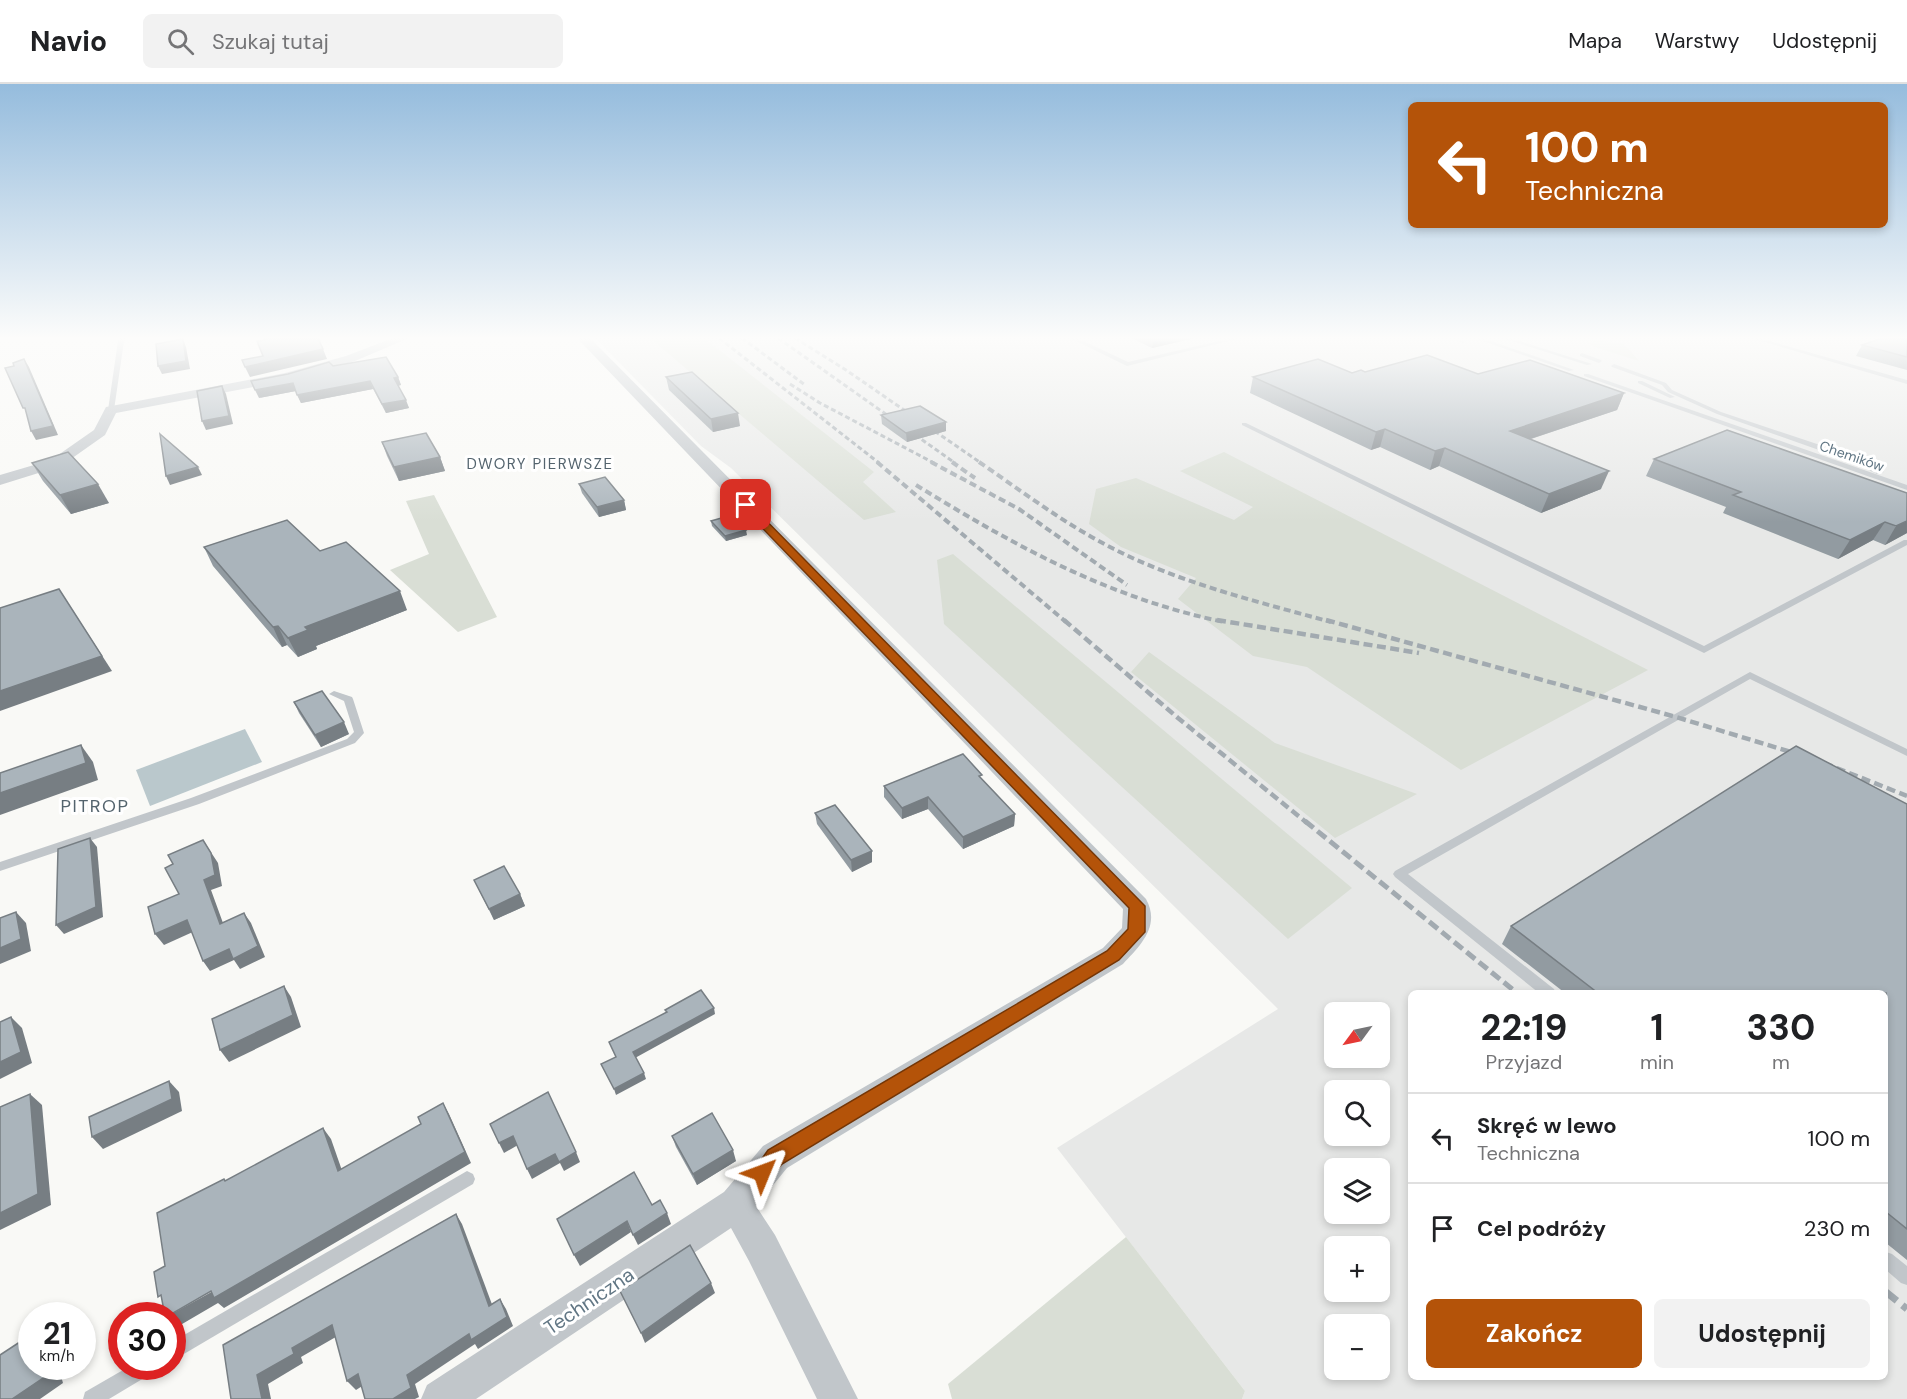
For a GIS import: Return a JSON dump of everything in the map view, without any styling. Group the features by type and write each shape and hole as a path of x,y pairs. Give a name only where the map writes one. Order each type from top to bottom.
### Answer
{"street":[{"path":"0,480 56,463 100,432 111,410 169,399"},
{"name":"Techniczna","path":"441,1399 736,1204 775,1157 1113,956 1136,932 1137,906 642,399"},
{"path":"736,1204 762,1248 838,1399"}],"lane":[{"path":"111,410 113,399"},
{"name":"Chemików","path":"1660,399 1907,486"},
{"path":"1679,399 1713,415 1878,471"},
{"path":"1689,399 1719,413 1853,459 1907,486"},
{"path":"1244,424 1704,650 1907,542"},
{"path":"1546,990 1399,874 1750,675 1907,753"},
{"path":"0,867 195,801 351,741 359,733 348,699 334,694"},
{"path":"186,1344 467,1179"},
{"path":"1888,1262 1907,1277"},
{"path":"92,1399 124,1380"}],"shaded area":[{"path":"655,399 1907,399 1907,1399 1242,1399 1245,1391 1057,1148 1278,1009 731,468 701,446"},
{"path":"722,399 782,399 874,472 863,482 896,512 864,520"},
{"path":"1224,452 1648,670 1461,770 1307,667 1253,656 1178,599 1196,578 1121,547 1089,524 1096,489 1136,478 1234,520 1253,507 1180,471"},
{"path":"434,495 497,617 458,632 390,570 429,554 406,501"},
{"path":"953,554 1352,888 1288,939 944,624 937,560"},
{"path":"1149,652 1275,743 1417,794 1335,838 1131,672"},
{"path":"245,729 262,762 150,806 136,770"},
{"path":"1126,1237 1245,1391 1242,1399 952,1399 948,1384"}],"building":[{"path":"19,399 41,399 53,426 31,431 25,408"},
{"path":"198,399 225,399 229,416 202,421"},
{"path":"380,399 406,400 382,404"},
{"path":"690,399 723,399 738,413 711,419"},
{"path":"1303,399 1605,399 1510,431 1609,471 1549,494 1445,448 1435,451 1385,429 1376,432"},
{"path":"920,406 946,422 906,433 881,415"},
{"path":"1727,430 1907,493 1907,521 1896,526 1885,522 1850,540 1733,495 1741,492 1654,459"},
{"path":"426,433 440,457 394,467 382,442"},
{"path":"160,434 198,467 166,476"},
{"path":"68,452 98,484 60,495 32,463"},
{"path":"605,477 624,500 597,507 579,484"},
{"path":"732,515 746,530 725,536 711,521"},
{"path":"287,520 320,551 346,542 400,591 305,627 308,630 288,638 278,626 273,627 204,547"},
{"path":"59,589 102,656 0,691 0,608"},
{"path":"322,691 344,722 315,735 294,702"},
{"path":"81,745 86,763 0,793 0,773"},
{"path":"1796,746 1907,804 1907,1229 1888,1214 1888,990 1594,990 1511,926"},
{"path":"963,754 982,775 979,776 1015,814 963,837 928,797 902,808 884,786"},
{"path":"835,805 872,851 851,860 815,813"},
{"path":"90,838 96,907 56,925 58,849"},
{"path":"203,840 211,853 215,875 204,880 220,924 244,913 258,946 233,959 229,949 203,961 187,920 155,934 148,907 179,894 165,868 173,864 168,855"},
{"path":"504,866 520,894 489,909 474,880"},
{"path":"16,912 21,939 0,948 0,918"},
{"path":"284,986 293,1015 220,1050 212,1019"},
{"path":"701,990 714,1008 633,1052 644,1073 614,1089 601,1064 616,1057 609,1042 667,1012 665,1010"},
{"path":"11,1017 21,1052 0,1062 0,1022"},
{"path":"169,1081 172,1099 92,1137 89,1117"},
{"path":"548,1092 576,1152 559,1162 555,1154 527,1169 513,1136 499,1143 490,1124"},
{"path":"30,1094 38,1194 0,1213 0,1107"},
{"path":"443,1103 465,1152 214,1298 211,1291 186,1306 186,1302 162,1302 161,1295 158,1297 154,1272 165,1266 157,1213 224,1179 225,1181 323,1128 338,1171 421,1124 418,1117"},
{"path":"712,1113 733,1150 693,1174 672,1136"},
{"path":"634,1172 652,1205 660,1200 667,1213 633,1235 627,1221 574,1255 557,1219"},
{"path":"456,1214 489,1306 500,1299 507,1317 471,1340 469,1334 407,1375 411,1388 393,1399 365,1399 358,1374 347,1381 332,1325 292,1348 294,1354 257,1375 262,1399 231,1399 223,1345"},
{"path":"690,1245 711,1283 641,1333 620,1291"},
{"path":"18,1343 18,1380 40,1380 12,1399 0,1399 0,1355"}],"railway":[{"path":"798,399 879,463"},
{"path":"814,399 934,463"},
{"path":"865,399 955,463"},
{"path":"889,399 981,463"},
{"path":"877,462 1066,622"},
{"path":"931,462 1019,509 1127,585"},
{"path":"952,462 975,478"},
{"path":"979,462 1079,530 1139,561 1220,591 1331,622"},
{"path":"916,485 1027,549 1102,584 1182,612 1224,622"},
{"path":"1064,620 1178,718 1307,823"},
{"path":"1217,620 1419,653"},
{"path":"1326,620 1676,717 1804,756"},
{"path":"1824,763 1907,796"},
{"path":"1305,821 1513,990"},
{"path":"1888,1294 1907,1309"}],"district":[{"name":"DWORY PIERWSZE","path":"540,464"},
{"name":"PITROP","path":"95,806"}],"route":[{"path":"746,505 1137,906 1136,932 1113,956 775,1157 762,1173"}]}
